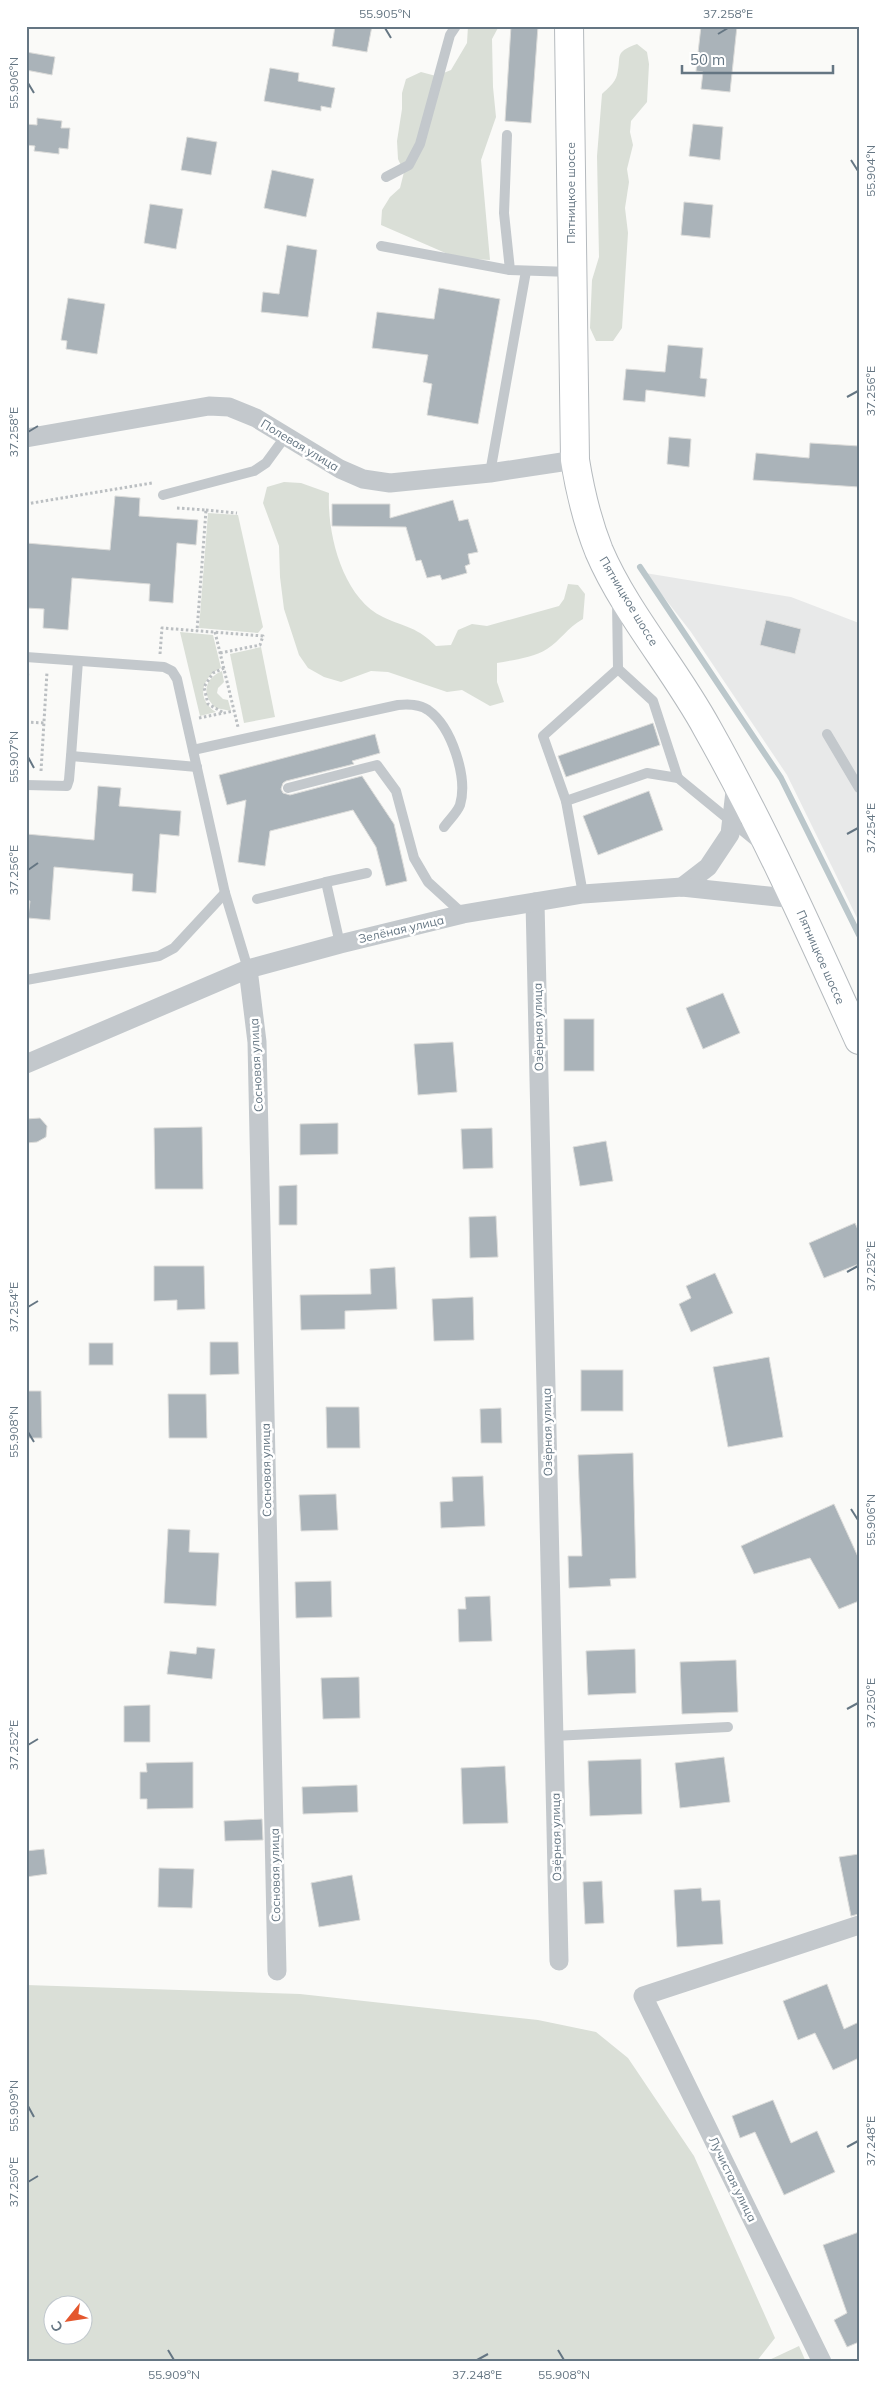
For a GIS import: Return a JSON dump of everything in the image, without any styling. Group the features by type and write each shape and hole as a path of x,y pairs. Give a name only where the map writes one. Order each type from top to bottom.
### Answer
{"main road":[{"name":"Пятницкое шоссе","path":"569,26 570,272 575,460 589,524 600,553 617,585 706,726 736,782 796,900 859,1040"}],"street":[{"name":"Полевая улица","path":"26,438 209,406 229,407 256,418 340,469 363,479 390,483 490,473 575,460"},
{"path":"682,887 708,867 730,834 736,782"},
{"name":"Зелёная улица","path":"26,1064 248,969 340,944 464,914 583,894 682,887 796,900"},
{"name":"Озёрная улица","path":"535,902 559,1961"},
{"name":"Сосновая улица","path":"248,969 256,1042 277,1971"},
{"name":"Лучистая улица","path":"822,2362 643,1996 859,1925"}],"lane":[{"path":"386,178 409,165 420,144 450,35 456,26"},
{"path":"507,135 504,213 510,270"},
{"path":"380,246 510,270 570,272"},
{"path":"490,473 526,271"},
{"path":"164,496 254,471 276,452 285,437"},
{"path":"617,585 618,669 652,701 678,778"},
{"path":"26,658 159,667 172,671 177,679 225,893 248,969"},
{"path":"26,785 67,786 70,780 78,661"},
{"path":"583,894 566,801 543,736 618,669"},
{"path":"193,750 398,705 412,704 429,711 444,730 457,754 463,780 459,806 444,827"},
{"path":"827,734 859,788"},
{"path":"71,756 197,767"},
{"path":"288,788 377,765 396,790 414,858 428,882 464,914"},
{"path":"566,801 647,773 678,778 733,821 777,861"},
{"path":"256,899 367,873"},
{"path":"326,882 340,944"},
{"path":"26,980 167,953 225,893"},
{"path":"554,1736 728,1727"}],"path":[{"path":"26,504 152,483 153,490"},
{"path":"172,508 237,513"},
{"path":"197,631 206,510"},
{"path":"159,667 162,628 263,636 260,645 220,653"},
{"path":"215,632 241,740"},
{"path":"40,786 48,659"},
{"path":"224,668 213,673 204,687 208,704 215,710 224,713"},
{"path":"187,721 234,711"},
{"path":"26,722 44,723"}],"shaded area":[{"path":"468,26 499,26 492,39 496,117 481,160 490,260 457,258 381,225 382,210 390,197 400,188 404,172 398,159 397,141 402,109 402,93 406,79 421,72 436,76 451,70 467,43"},
{"path":"637,44 647,52 649,64 647,102 631,121 630,132 633,145 627,169 629,182 625,208 628,233 622,328 613,341 596,341 590,328 592,280 599,257 597,156 602,94 616,78 621,52"},
{"path":"284,482 301,483 329,493 329,510 335,546 340,564 357,596 369,608 383,617 417,631 436,646 451,645 458,630 472,624 487,626 559,606 564,599 568,584 578,585 585,594 583,619 572,626 552,646 541,652 497,663 497,682 504,702 490,706 462,690 447,692 388,672 371,671 341,682 324,677 308,668 299,655 284,609 279,546 263,503 267,487"},
{"path":"208,513 238,515 263,627 258,633 199,628"},
{"path":"645,573 791,597 859,623 859,922 787,775 691,632"},
{"path":"180,632 213,635 221,668 214,672 205,683 204,695 210,707 216,712 200,716"},
{"path":"261,647 275,717 244,723 230,654"},
{"path":"222,671 224,682 218,688 217,693 223,699 228,700 231,711 216,708 208,698 208,683 211,678"},
{"path":"26,1985 300,1994 538,2020 596,2032 628,2058 694,2156 775,2338 756,2362 26,2362"},
{"path":"799,2346 806,2362 767,2361"}],"building":[{"path":"335,26 372,26 367,52 332,46"},
{"path":"511,26 538,26 531,123 505,121"},
{"path":"701,26 737,26 730,92 701,89 703,72 696,71"},
{"path":"26,52 55,57 52,75 26,70"},
{"path":"270,68 299,73 298,81 335,88 331,108 321,106 321,111 264,101"},
{"path":"37,118 62,121 61,128 70,128 68,149 59,148 59,154 34,151 35,146 26,145 26,124 37,125"},
{"path":"693,124 723,127 720,160 689,156"},
{"path":"187,137 217,142 211,175 181,170"},
{"path":"272,170 314,179 306,217 264,208"},
{"path":"684,202 713,205 710,238 681,235"},
{"path":"150,204 183,209 176,249 144,243"},
{"path":"287,245 317,250 308,317 261,312 263,292 279,294"},
{"path":"439,288 500,299 478,424 427,415 432,384 423,382 428,355 372,348 377,312 434,319"},
{"path":"68,298 105,304 97,354 66,349 67,341 61,340"},
{"path":"668,345 703,348 700,378 707,379 705,397 646,390 645,402 623,400 626,369 665,372"},
{"path":"669,437 691,439 689,467 667,464"},
{"path":"810,443 859,446 859,487 753,480 756,453 809,458"},
{"path":"115,496 140,498 139,516 198,520 196,545 177,543 173,603 149,601 150,584 72,578 68,630 43,628 44,609 26,608 26,543 110,550"},
{"path":"453,500 459,521 468,519 478,552 468,554 470,564 465,566 467,573 442,580 440,575 427,578 421,560 416,561 406,527 332,526 332,504 390,504 390,518"},
{"path":"766,620 801,629 795,654 760,645"},
{"path":"653,723 660,745 566,777 558,756"},
{"path":"375,734 380,753 352,761 354,764 286,781 281,789 283,793 290,795 362,776 394,824 407,881 386,886 376,847 353,810 270,831 265,866 238,862 246,800 227,805 219,775"},
{"path":"98,786 121,788 119,806 181,811 179,836 160,834 156,893 132,891 133,874 54,867 50,920 28,918 30,901 26,900 26,834 94,840"},
{"path":"649,791 663,830 598,855 583,816"},
{"path":"723,993 740,1033 703,1049 686,1008"},
{"path":"564,1019 594,1019 594,1071 564,1071"},
{"path":"453,1042 457,1092 418,1095 414,1044"},
{"path":"40,1118 47,1126 46,1137 37,1142 26,1143 26,1119"},
{"path":"338,1123 338,1154 300,1155 300,1124"},
{"path":"202,1127 203,1189 155,1189 154,1128"},
{"path":"492,1128 493,1168 463,1169 461,1129"},
{"path":"606,1141 613,1181 580,1186 573,1147"},
{"path":"297,1185 297,1225 279,1225 279,1186"},
{"path":"496,1216 498,1257 470,1258 469,1217"},
{"path":"855,1223 859,1232 859,1264 824,1278 809,1243"},
{"path":"154,1266 204,1266 205,1309 177,1310 177,1300 154,1301"},
{"path":"395,1267 397,1309 345,1311 345,1329 301,1330 300,1295 371,1294 370,1269"},
{"path":"715,1273 733,1313 691,1332 679,1304 691,1298 686,1286"},
{"path":"473,1297 474,1340 434,1341 432,1299"},
{"path":"210,1342 238,1342 239,1374 210,1375"},
{"path":"89,1343 113,1343 113,1365 89,1365"},
{"path":"769,1357 783,1437 728,1447 713,1367"},
{"path":"581,1370 623,1370 623,1411 581,1411"},
{"path":"26,1391 41,1391 42,1438 26,1438"},
{"path":"168,1394 206,1394 207,1438 169,1438"},
{"path":"326,1407 359,1407 360,1448 327,1448"},
{"path":"501,1408 502,1443 481,1443 480,1409"},
{"path":"633,1453 636,1578 610,1579 611,1586 569,1588 568,1556 582,1556 578,1455"},
{"path":"483,1476 485,1526 441,1528 440,1502 453,1501 452,1477"},
{"path":"336,1494 338,1530 301,1531 299,1495"},
{"path":"834,1504 859,1559 859,1601 839,1609 810,1558 754,1574 741,1546"},
{"path":"168,1529 190,1530 189,1552 219,1553 216,1606 164,1603"},
{"path":"331,1581 332,1617 296,1618 295,1582"},
{"path":"490,1596 492,1641 459,1642 458,1609 466,1609 465,1597"},
{"path":"197,1647 215,1649 212,1679 167,1674 170,1651 196,1654"},
{"path":"635,1649 636,1693 588,1695 586,1651"},
{"path":"736,1660 738,1712 682,1714 680,1662"},
{"path":"359,1677 360,1718 323,1719 321,1678"},
{"path":"150,1705 150,1742 124,1742 124,1706"},
{"path":"724,1757 730,1802 680,1808 675,1763"},
{"path":"641,1759 642,1814 590,1816 588,1761"},
{"path":"193,1762 193,1808 147,1809 147,1799 140,1799 140,1772 147,1772 146,1763"},
{"path":"505,1766 508,1823 463,1824 461,1768"},
{"path":"357,1785 358,1812 303,1814 302,1787"},
{"path":"262,1819 263,1840 225,1841 224,1821"},
{"path":"44,1849 47,1874 26,1877 26,1851"},
{"path":"859,1854 859,1914 851,1916 839,1857"},
{"path":"159,1868 194,1869 192,1908 158,1907"},
{"path":"352,1875 360,1920 319,1927 311,1883"},
{"path":"602,1881 604,1923 585,1924 583,1882"},
{"path":"701,1888 702,1901 720,1900 723,1944 677,1947 674,1890"},
{"path":"827,1984 844,2029 859,2022 859,2058 833,2070 815,2033 798,2040 783,2001"},
{"path":"773,2100 791,2143 817,2131 835,2172 784,2195 755,2132 740,2138 732,2116"},
{"path":"859,2232 859,2342 847,2347 834,2320 847,2313 823,2245"}],"waterway":[{"path":"640,567 781,778 859,935"}]}
